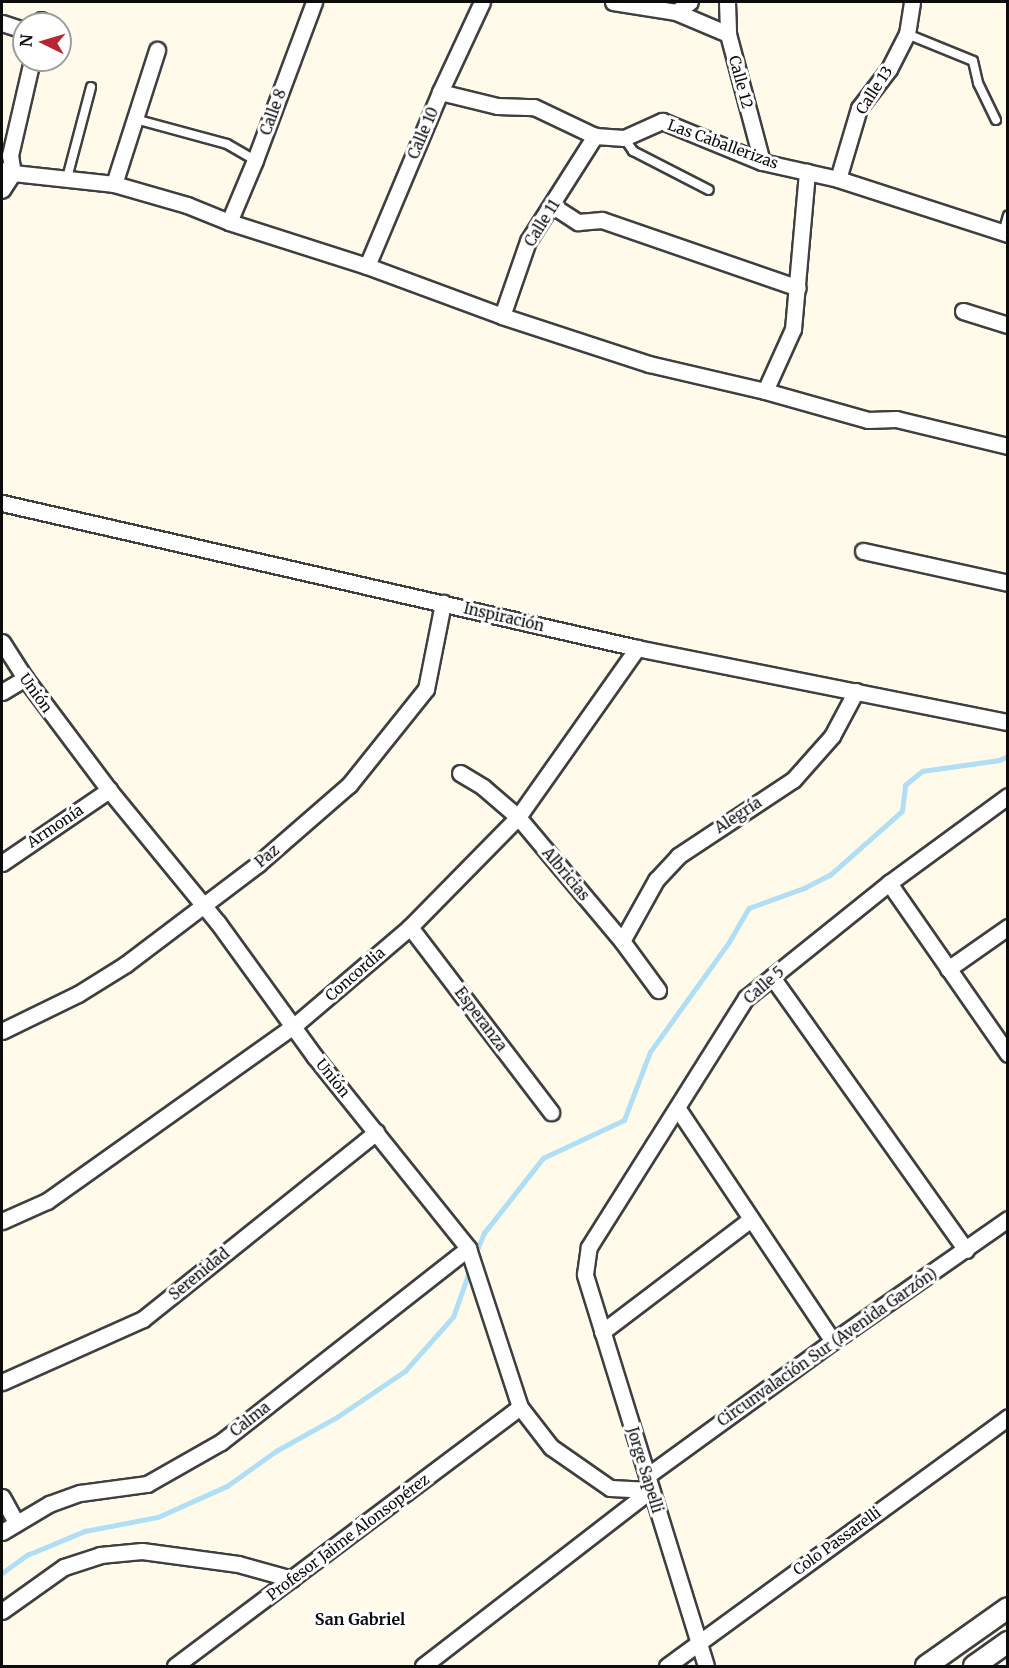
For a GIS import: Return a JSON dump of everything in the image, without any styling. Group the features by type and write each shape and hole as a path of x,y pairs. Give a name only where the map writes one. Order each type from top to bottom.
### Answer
{"street":[{"name":"Calle 8","path":"229,222 255,160 314,2"},
{"name":"Calle 10","path":"367,266 440,92 482,2"},
{"path":"613,2 676,12 728,34"},
{"path":"676,12 690,2"},
{"name":"Calle 12","path":"727,2 728,34 762,162"},
{"name":"Calle 13","path":"838,179 859,108 889,69 907,34 912,2"},
{"path":"114,184 157,50"},
{"path":"2,190 29,72"},
{"name":"Las Caballerizas","path":"440,92 497,106 534,107 595,136 624,138 662,121 762,162 838,179 1005,233"},
{"name":"Calle 11","path":"502,316 528,241 553,206 595,136"},
{"path":"7,172 114,184 187,205 229,222 367,266 502,316 649,364 765,391 868,420 896,419 1008,446"},
{"path":"765,391 793,329 807,172"},
{"path":"553,206 578,222 602,220 798,288"},
{"path":"963,311 1008,325"},
{"name":"Inspiración","path":"2,503 637,648 1008,722"},
{"path":"863,551 1008,583"},
{"name":"Paz","path":"2,1031 87,988 126,964 258,864 349,785 426,689 443,603"},
{"name":"Unión","path":"2,642 25,678 109,790 203,905 293,1027 468,1248 520,1407 551,1447 610,1488 649,1483"},
{"name":"Concordia","path":"2,1221 46,1201 293,1027 410,927 518,817 637,648"},
{"path":"2,692 25,678"},
{"name":"Alegría","path":"622,941 656,880 671,864 725,822 793,780 832,736 856,691"},
{"name":"Albricias","path":"460,773 483,787 518,817 622,941 658,990"},
{"name":"Armonía","path":"2,863 109,790"},
{"name":"Calle 5","path":"585,1274 589,1247 746,998 889,883 1008,796"},
{"path":"889,883 1008,1054"},
{"name":"Esperanza","path":"410,927 551,1112"},
{"path":"948,969 1008,927"},
{"path":"772,977 966,1250"},
{"path":"678,1108 833,1341"},
{"name":"Serenidad","path":"2,1382 143,1318 376,1132"},
{"path":"602,1332 751,1219"},
{"name":"Circunvalación Sur (Avenida Garzón)","path":"423,1666 649,1483 833,1341 1008,1219"},
{"name":"Calma","path":"2,1532 49,1504 80,1493 147,1484 221,1442 468,1248"},
{"name":"Jorge Sapelli","path":"585,1274 706,1666"},
{"name":"Profesor Jaime Alonsopérez","path":"175,1666 520,1407"},
{"name":"Colo Passarelli","path":"667,1666 1008,1417"},
{"path":"2,1497 16,1522"},
{"path":"2,1611 64,1567 100,1555 142,1551 238,1564 292,1579"},
{"path":"926,1666 1008,1608"},
{"path":"974,1666 1008,1642"}],"lane":[{"path":"907,34 973,61 978,83 996,120"},
{"path":"67,178 92,87"},
{"path":"135,119 227,144 255,160"},
{"path":"624,138 633,152 708,190"},
{"path":"1005,233 1008,216"}],"waterway":[{"path":"475,1255 484,1233 543,1158 624,1120 650,1052 729,942 749,908 804,888 830,875 902,811 905,785 922,771 999,760 1008,756"},
{"path":"2,1573 27,1555 85,1531 158,1517 227,1486 276,1451 337,1417 405,1371 453,1317 470,1269"}],"district":[{"name":"San Gabriel","path":"360,1619"}]}
